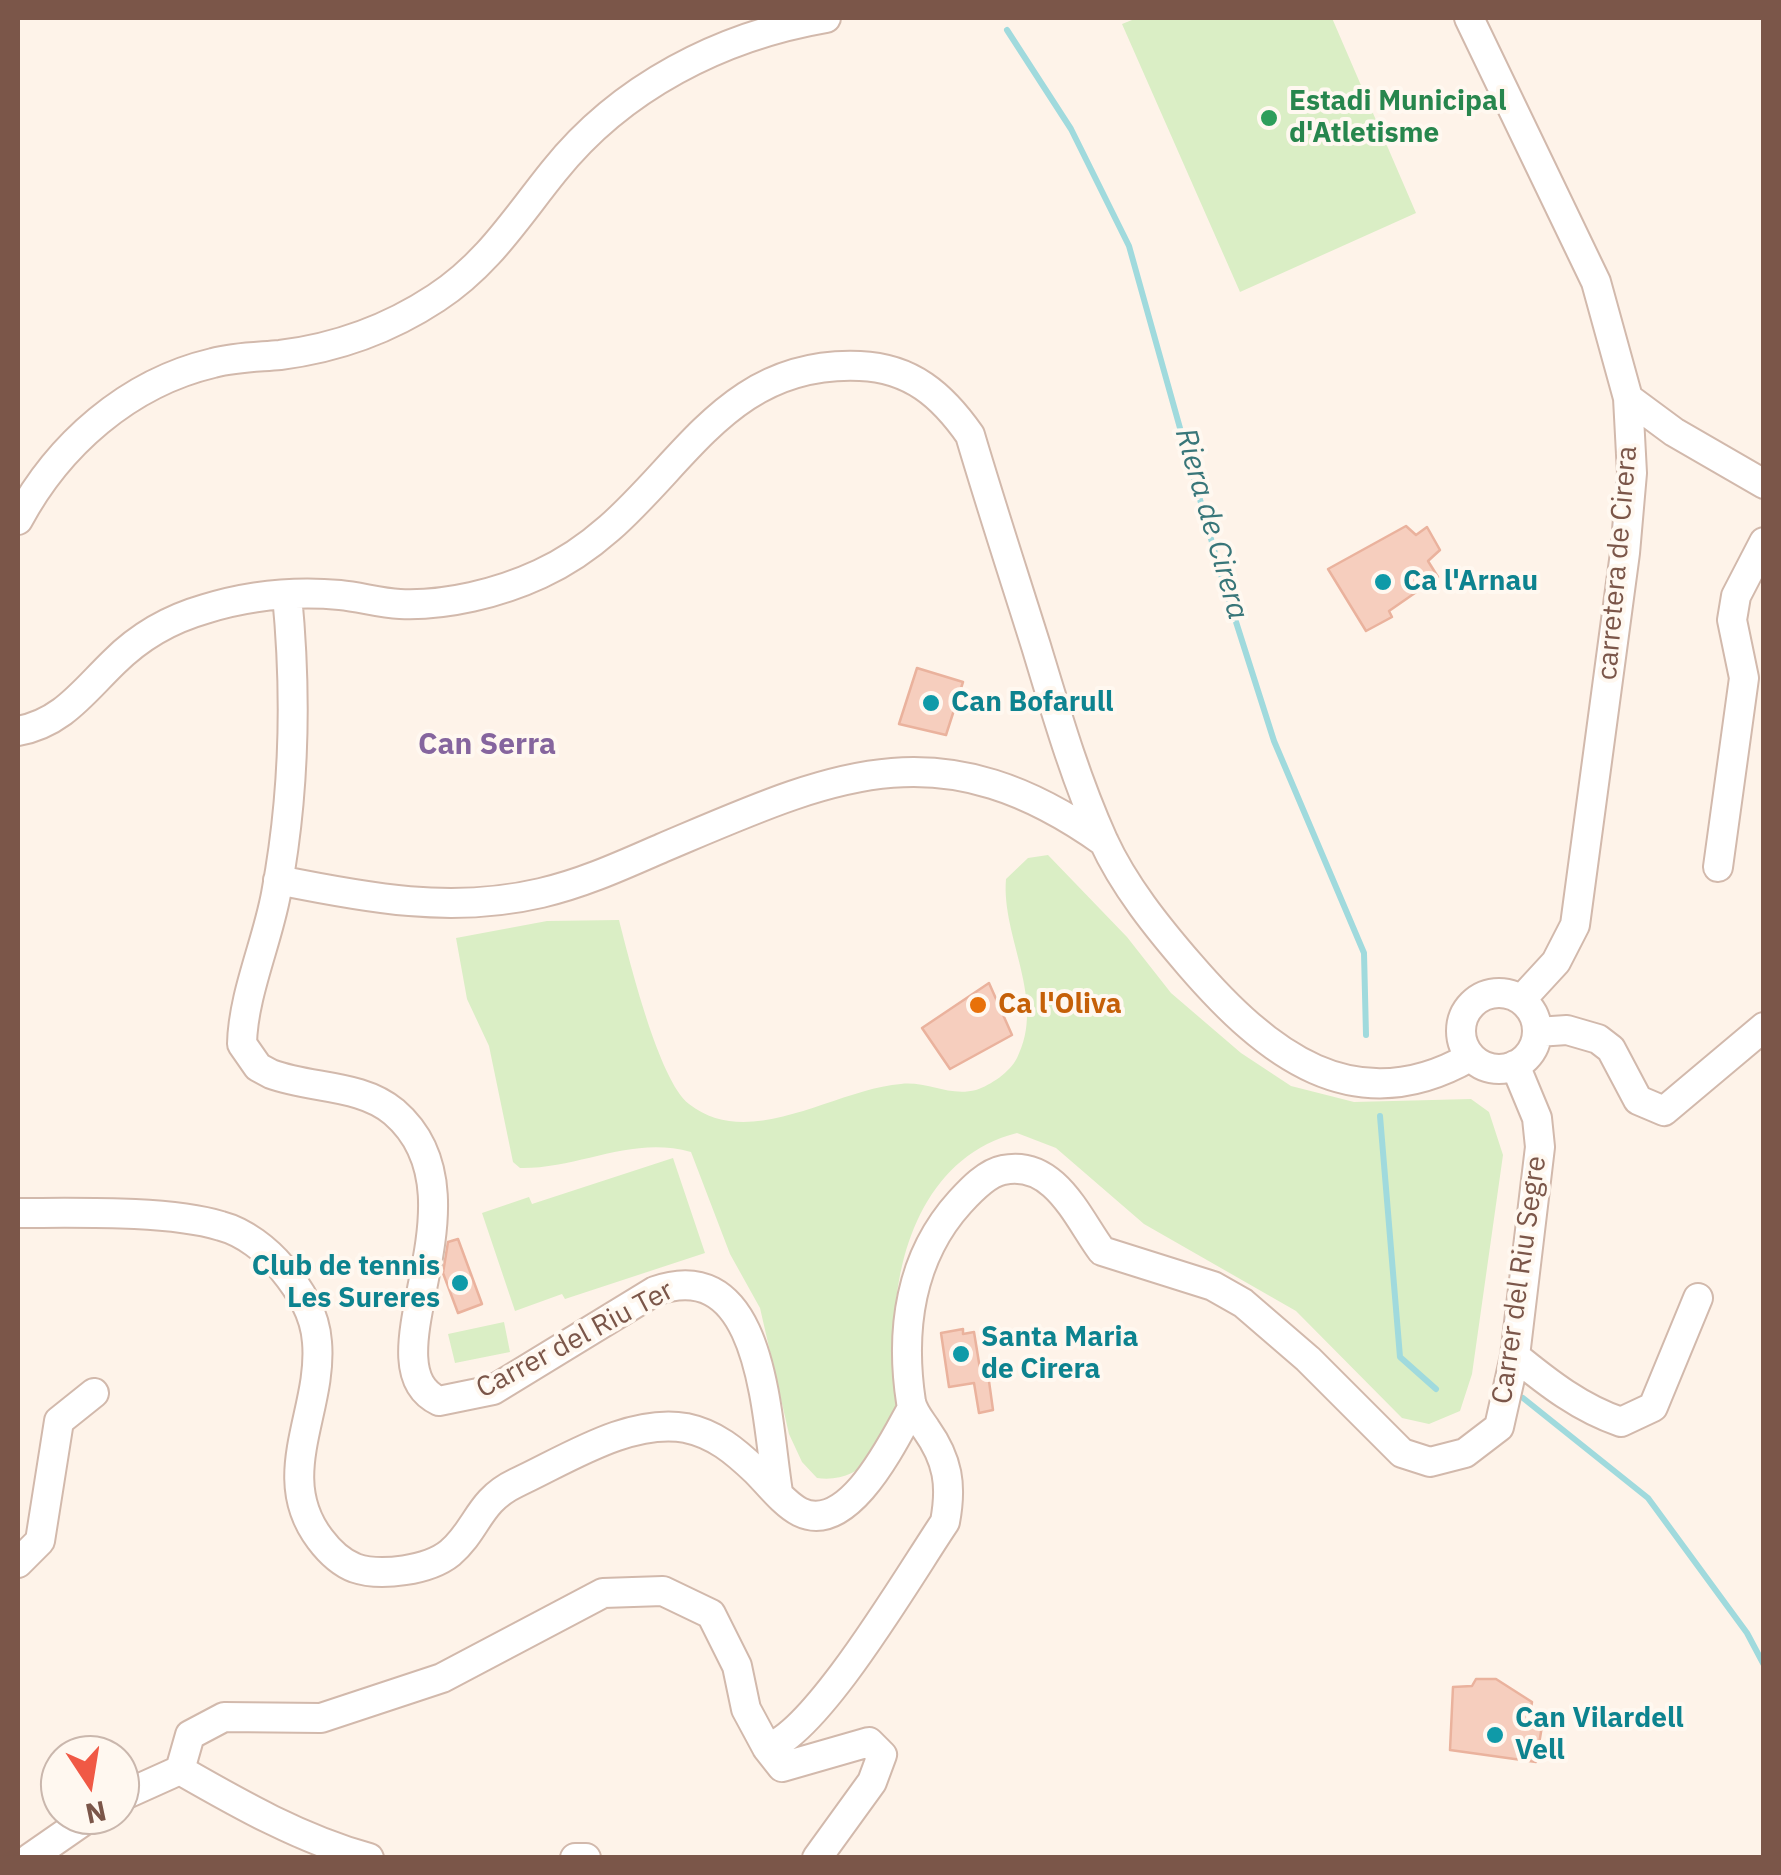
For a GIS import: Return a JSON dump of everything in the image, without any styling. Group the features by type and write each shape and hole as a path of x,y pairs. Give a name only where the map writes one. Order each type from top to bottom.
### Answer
{"street":[{"path":"18,520 56,462 127,400 210,363 339,343 410,313 481,262 574,148 639,92 732,42 826,18"},
{"name":"carretera de Cirera","path":"1470,18 1596,282 1628,398 1632,473 1575,924 1556,962 1521,1000"},
{"path":"18,731 50,721 70,708 136,642 176,619 234,602 287,595 418,604 516,584 563,563 615,526 748,390 794,371 820,366 868,366 895,371 935,392 970,436 1071,759 1104,842 1152,920 1243,1023 1302,1065 1342,1079 1384,1083 1427,1077 1470,1057"},
{"path":"1628,398 1674,432 1764,484"},
{"path":"1718,867 1744,678 1732,620 1736,596 1764,542"},
{"name":"Carrer del Riu Ter","path":"287,595 294,758 278,880 242,1044 258,1067 271,1074 371,1098 393,1112 422,1147 432,1175 436,1210 410,1356 419,1385 439,1401 493,1390 655,1292 679,1283 697,1283 728,1300 749,1337 778,1492"},
{"path":"278,880 408,904 512,900 572,885 820,782 886,772 944,774 994,787 1053,810 1104,842"},
{"path":"1500,994 1521,1000 1532,1013 1537,1032 1532,1050 1515,1065 1492,1068 1470,1057 1461,1030 1472,1004 1500,994"},
{"path":"1537,1032 1567,1030 1598,1039 1611,1049 1638,1100 1664,1111 1764,1028"},
{"name":"Carrer del Riu Segre","path":"912,1408 908,1304 927,1246 974,1186 1003,1170 1048,1180 1072,1201 1102,1252 1213,1286 1243,1303 1308,1359 1402,1452 1430,1462 1464,1454 1499,1426 1514,1356 1540,1147 1537,1118 1515,1065"},
{"path":"18,1195 58,1214"},
{"path":"18,1212 206,1222 243,1235 276,1260 308,1306 317,1339 318,1358 297,1469 304,1513 326,1546 354,1568 400,1570 448,1555 494,1494 640,1430 683,1428 719,1439 801,1513 820,1514 852,1501 883,1460 912,1408 940,1449 952,1487 945,1522 823,1700 782,1743 767,1748"},
{"path":"1514,1356 1556,1389 1595,1413 1621,1422 1653,1407 1698,1298"},
{"path":"18,1562 40,1541 60,1421 94,1392"},
{"path":"140,1788 180,1770 190,1735 224,1717 321,1718 442,1678 603,1593 662,1591 711,1614 737,1666 746,1709 782,1767 869,1742 882,1755 872,1782 817,1858"},
{"path":"180,1770 282,1825 330,1847 369,1858"},
{"path":"30,1858 63,1835"},
{"path":"575,1858 586,1858"}],"green space":[{"name":"Estadi Municipal d'Atletisme","path":"1137,18 1332,18 1416,213 1240,292 1122,24"},
{"path":"1048,855 1127,937 1171,993 1241,1053 1291,1086 1354,1102 1471,1099 1489,1112 1503,1155 1472,1374 1460,1411 1429,1424 1402,1418 1296,1311 1144,1224 1056,1148 1017,1133 987,1144 962,1161 924,1207 911,1235 897,1295 900,1391 893,1425 879,1450 858,1469 846,1475 817,1478 802,1462 789,1434 760,1308 730,1254 691,1152 647,1147 542,1167 520,1168 513,1162 489,1046 467,999 456,938 547,921 619,920 646,1018 667,1071 689,1104 713,1117 739,1122 765,1120 901,1084 966,1092 1005,1073 1017,1058 1025,1036 1025,991 1006,901 1006,879 1028,858"},
{"path":"673,1158 705,1253 565,1299 562,1294 515,1311 482,1213 529,1197 532,1204"},
{"path":"504,1322 510,1352 455,1363 448,1334"}],"building":[{"name":"Ca l'Arnau","path":"1406,526 1416,535 1427,527 1440,550 1428,561 1438,577 1389,611 1392,617 1366,631 1328,569"},
{"name":"Can Bofarull","path":"917,668 963,682 946,735 899,724"},
{"name":"Ca l'Oliva","path":"989,983 1012,1035 950,1069 922,1028"},
{"name":"Club de tennis Les Sureres","path":"458,1239 482,1304 458,1313 443,1273 448,1242"},
{"name":"Santa Maria de Cirera","path":"963,1329 963,1334 974,1332 981,1375 988,1374 993,1410 979,1413 974,1383 949,1387 941,1333"},
{"name":"Can Vilardell Vell","path":"1476,1679 1496,1679 1532,1702 1530,1714 1543,1720 1536,1762 1450,1750 1453,1687 1472,1686"}],"waterway":[{"name":"Riera de Cirera","path":"1007,30 1071,129 1129,246 1222,578 1274,741 1364,953 1366,1035"},
{"name":"Riera de Cirera","path":"1380,1116 1400,1357 1436,1389"},
{"name":"Riera de Cirera","path":"1523,1398 1648,1498 1747,1633 1764,1665"}],"place":[{"name":"Estadi Municipal d'Atletisme","path":"1269,118"},
{"name":"Ca l'Arnau","path":"1383,582"},
{"name":"Can Bofarull","path":"931,703"},
{"name":"Ca l'Oliva","path":"978,1005"},
{"name":"Club de tennis Les Sureres","path":"460,1283"},
{"name":"Santa Maria de Cirera","path":"961,1354"},
{"name":"Can Vilardell Vell","path":"1495,1735"}],"district":[{"name":"Can Serra","path":"487,745"}]}
